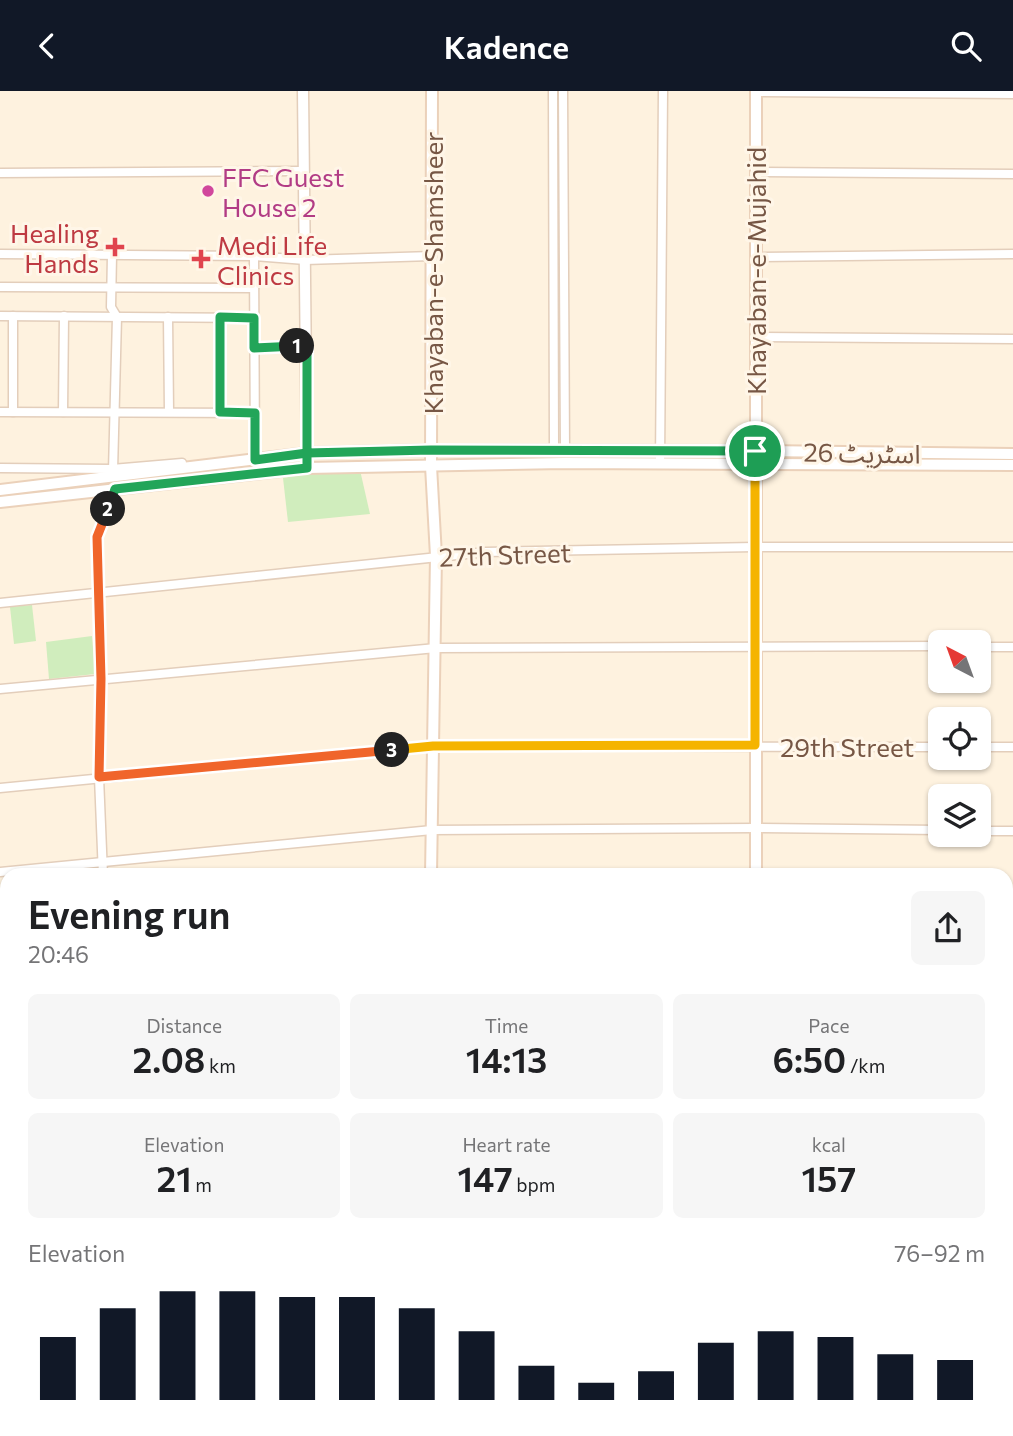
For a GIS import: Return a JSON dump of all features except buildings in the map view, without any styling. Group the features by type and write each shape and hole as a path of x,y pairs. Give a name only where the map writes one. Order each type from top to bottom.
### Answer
{"main road":[{"name":"Khayaban-e-Shamsheer","path":"431,868 436,647 436,556 431,465 432,91"},
{"name":"Khayaban-e-Mujahid","path":"755,92 756,868"},
{"name":"اسٹریٹ 26","path":"0,491 113,473 307,453 431,450 1013,454"},
{"name":"اسٹریٹ 26","path":"0,502 307,468 660,464 1013,465"}],"street":[{"path":"303,91 307,468"},
{"path":"553,91 559,451"},
{"path":"559,451 563,91"},
{"path":"660,464 663,91"},
{"path":"755,92 1013,94"},
{"path":"0,173 304,170"},
{"path":"755,172 1013,174"},
{"path":"0,254 254,256 306,260 432,256"},
{"path":"755,257 1013,254"},
{"path":"0,468 113,473 117,317 111,307 112,255"},
{"path":"254,256 255,459"},
{"path":"0,287 254,288"},
{"path":"0,316 254,318"},
{"path":"13,316 13,412"},
{"path":"63,412 64,316"},
{"path":"168,317 169,412"},
{"path":"220,317 220,412"},
{"path":"755,337 1013,339"},
{"path":"254,348 307,346"},
{"path":"0,412 255,413"},
{"path":"102,868 97,537 115,489"},
{"name":"27th Street","path":"0,603 486,552 755,547 1013,547"},
{"path":"0,689 436,647 928,646"},
{"path":"991,647 1013,647"},
{"name":"29th Street","path":"0,788 433,746 928,747"},
{"path":"991,747 1013,747"},
{"path":"45,868 432,830 928,830"},
{"path":"991,831 1013,831"}],"green space":[{"path":"360,470 370,514 288,522 283,478 310,473"},
{"path":"32,605 36,641 14,644 10,607"},
{"path":"92,636 95,674 49,679 46,642"}],"place":[{"name":"FFC Guest House 2","path":"208,191"},
{"name":"Healing Hands","path":"115,247"},
{"name":"Medi Life Clinics","path":"201,259"}],"route":[{"path":"755,451 431,450 307,453 307,346 254,348 254,318 220,317 220,412 255,413 255,460 307,453 307,468 115,489 97,537 101,679 99,777 433,746 755,745 755,451"}]}
